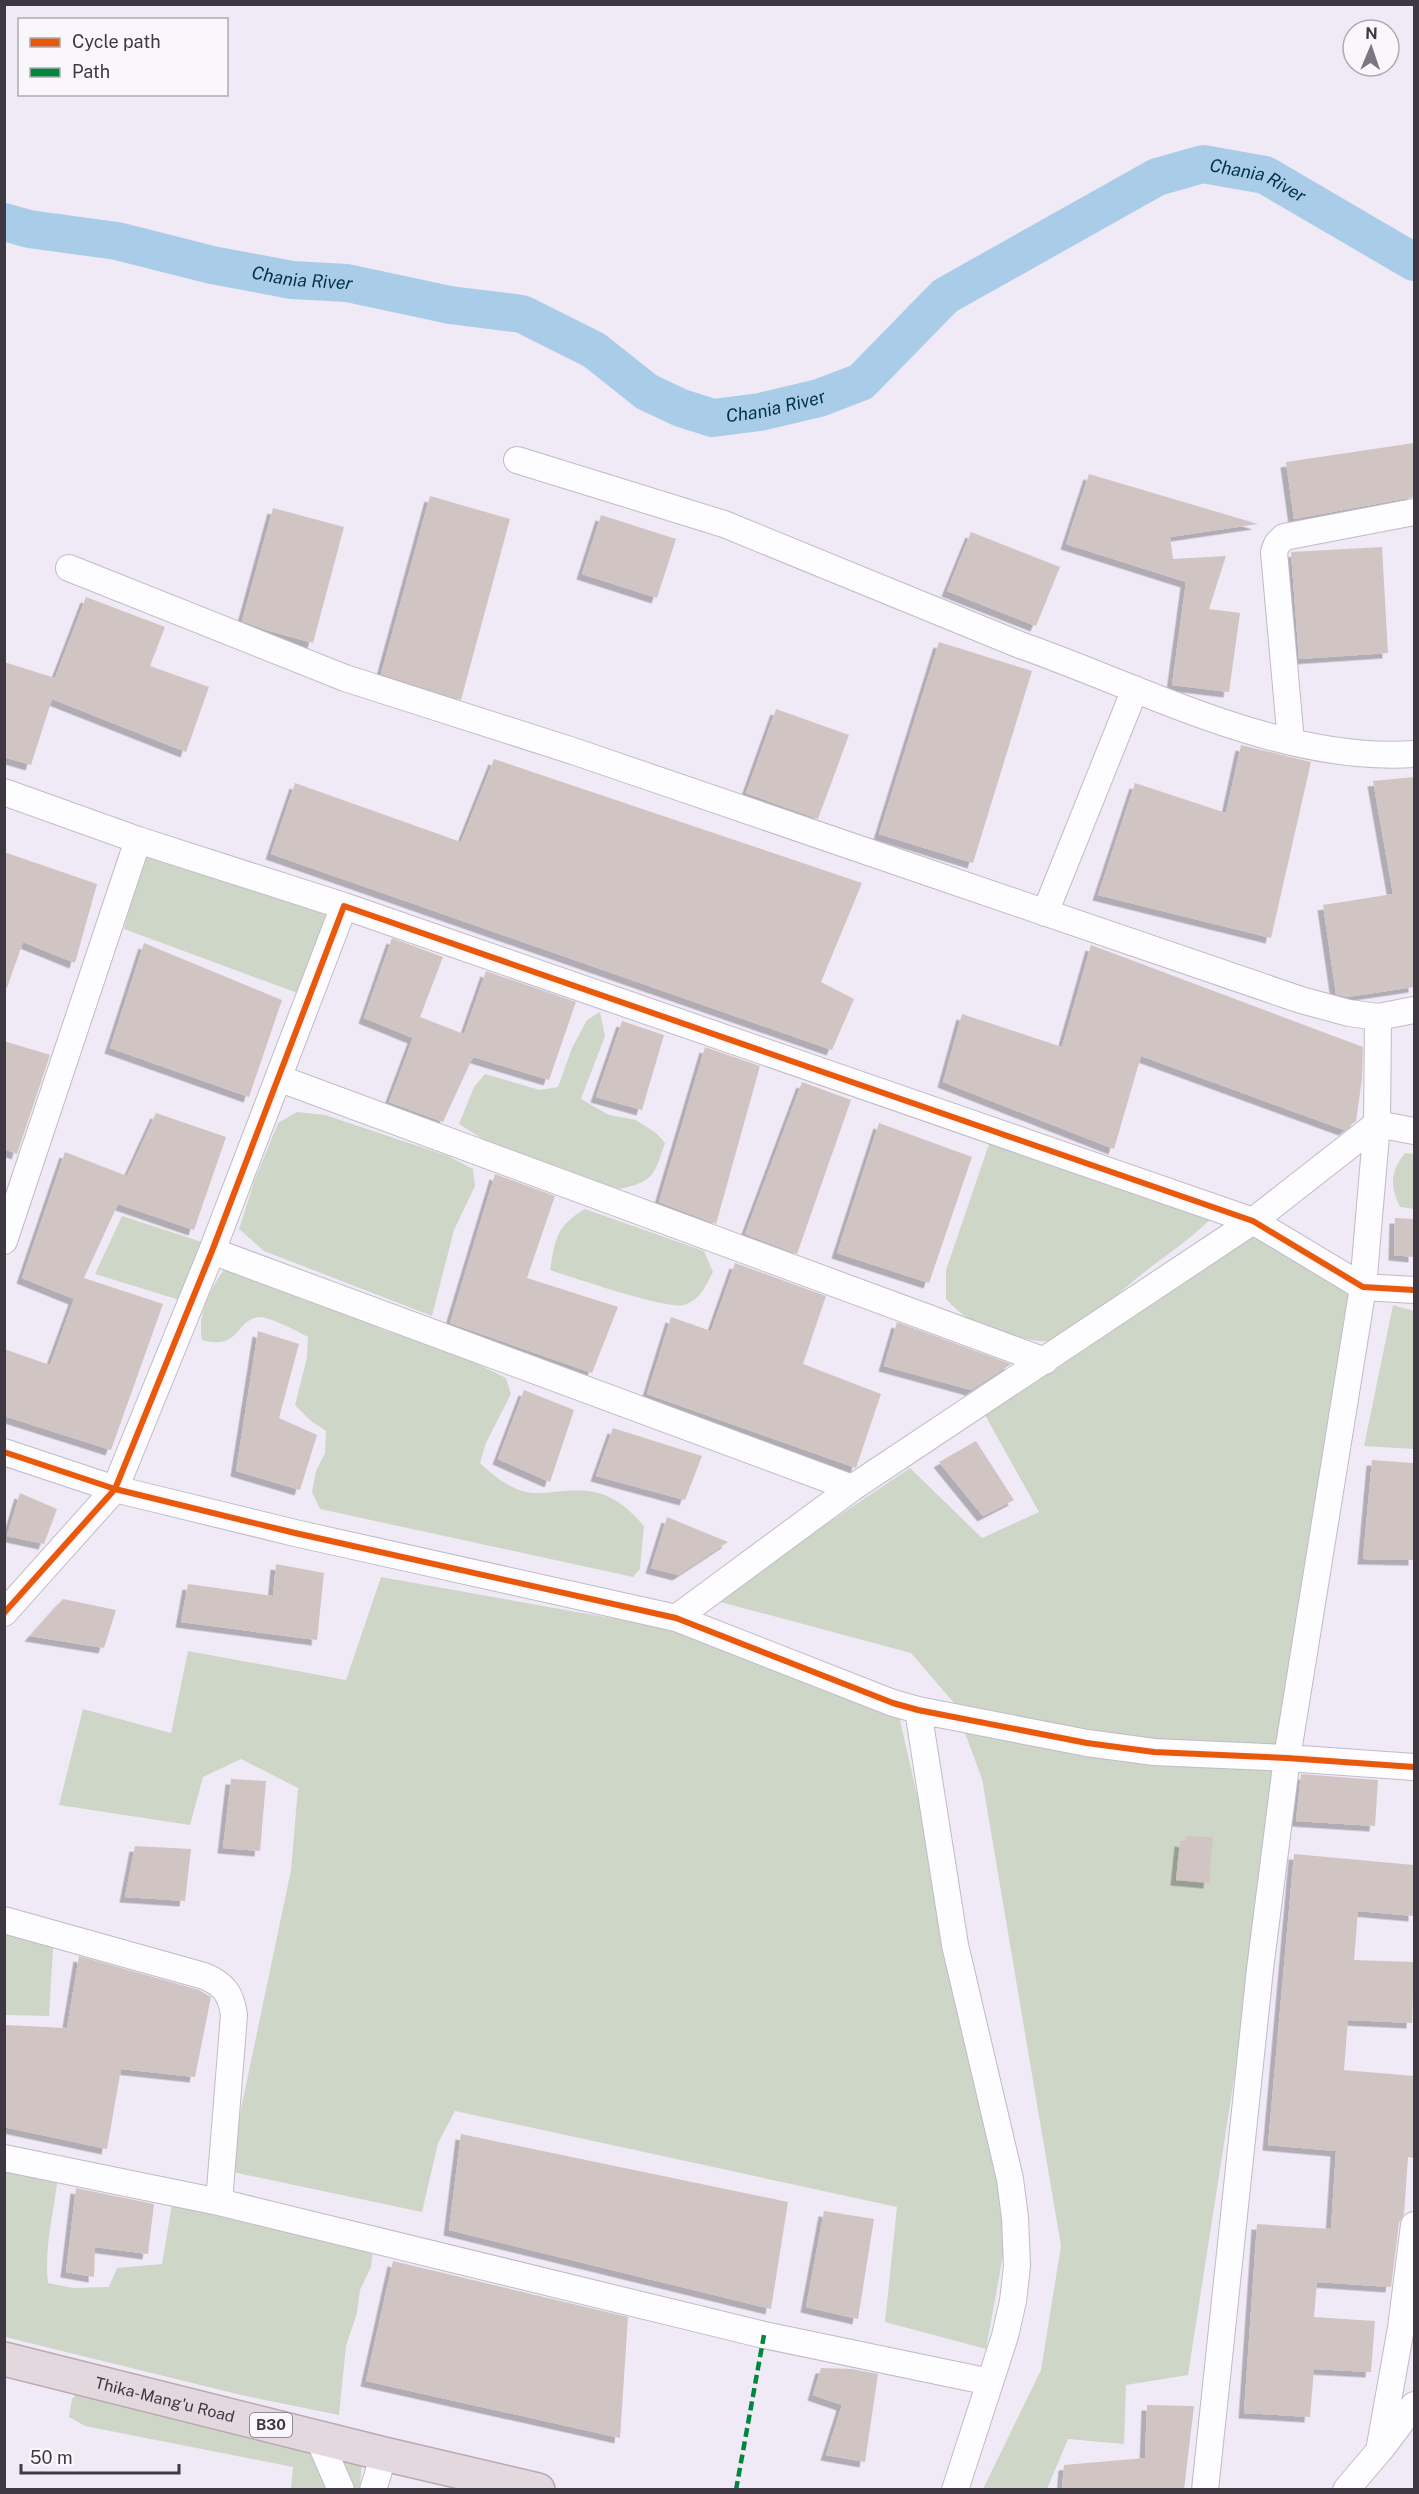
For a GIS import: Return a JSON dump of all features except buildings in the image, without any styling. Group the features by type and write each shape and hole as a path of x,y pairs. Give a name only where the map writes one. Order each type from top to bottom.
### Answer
{"highway":[{"name":"Thika-Mang'u Road","path":"4,2359 538,2490"}],"street":[{"path":"517,460 724,524 1020,645 1188,710 1291,742 1344,753 1414,754"},
{"path":"1291,742 1274,552 1277,544 1284,537 1305,532 1414,512"},
{"path":"69,568 345,678 576,752 1301,1000 1349,1013 1378,1017 1414,1010"},
{"path":"1045,913 1135,689"},
{"path":"4,792 138,840 344,906 1252,1221 1364,1287 1414,1290"},
{"path":"4,1241 138,840"},
{"path":"4,1613 115,1489 212,1251 344,906"},
{"path":"1204,2490 1258,1980 1287,1758 1364,1287 1377,1124 1378,1017"},
{"path":"278,1078 1045,1361"},
{"path":"676,1618 852,1488 1252,1221 1377,1124 1414,1131"},
{"path":"212,1251 852,1488"},
{"path":"4,1452 115,1489 295,1533 676,1618 893,1703 918,1710 1087,1743 1154,1752 1414,1767"},
{"path":"918,1710 955,1945 998,2124 1015,2218 1017,2266 1013,2301 1005,2336 955,2490"},
{"path":"4,1920 204,1976 218,1982 226,1989 232,2000 234,2015 219,2202"},
{"path":"4,2158 219,2202 764,2335 990,2382"},
{"path":"1379,2451 1401,2328 1414,2225"},
{"path":"1346,2490 1414,2405"},
{"path":"318,2437 341,2490"},
{"path":"374,2490 384,2454"}],"green space":[{"path":"144,849 334,911 303,995 124,929"},
{"path":"600,1012 605,1036 581,1099 609,1115 636,1120 656,1133 665,1143 655,1170 646,1180 619,1189 484,1140 459,1124 474,1087 485,1074 540,1090 558,1087 572,1048 587,1020"},
{"path":"297,1112 325,1115 448,1156 473,1169 475,1186 454,1230 432,1316 264,1251 239,1229 254,1182 278,1123"},
{"path":"989,1144 1069,1166 1210,1220 1097,1312 1059,1338 1050,1341 1032,1340 995,1330 966,1317 946,1299 946,1270"},
{"path":"1405,1153 1414,1154 1414,1209 1400,1207 1393,1186 1396,1166"},
{"path":"585,1209 704,1251 713,1272 702,1292 684,1305 659,1303 550,1270 558,1234 575,1215"},
{"path":"122,1216 205,1243 186,1302 95,1274"},
{"path":"1241,1226 1358,1282 1188,2375 1126,2385 1124,2444 1068,2439 1047,2489 983,2489 1041,2370 1061,2246 982,1779 954,1703 911,1653 713,1600 910,1468 982,1538 1039,1512 985,1415"},
{"path":"224,1269 274,1286 303,1300 350,1314 386,1331 453,1352 506,1378 511,1394 486,1443 480,1463 505,1483 522,1491 538,1493 588,1491 599,1493 618,1502 644,1526 640,1569 633,1577 320,1509 312,1492 316,1471 325,1453 326,1431 311,1421 295,1405 307,1358 308,1337 291,1328 259,1317 246,1323 231,1338 224,1341 202,1340 203,1311"},
{"path":"1393,1305 1414,1311 1414,1449 1364,1446"},
{"path":"381,1577 695,1633 897,1707 956,1965 1007,2234 986,2349 885,2322 897,2207 455,2111 438,2143 422,2212 228,2171 291,1870 298,1788 241,1759 203,1777 190,1825 59,1805 83,1709 171,1733 188,1651 346,1680"},
{"path":"5,1922 54,1933 49,2016 5,2015"},
{"path":"5,2165 57,2183 48,2246 48,2283 73,2288 109,2287 117,2268 162,2264 173,2198 373,2251 371,2267 360,2290 357,2313 346,2346 339,2415 241,2395 5,2337"},
{"path":"83,2386 362,2459 360,2489 291,2489 293,2467 85,2426 69,2417 72,2399"}],"waterway":[{"name":"Chania River","path":"4,222 29,229 117,241 212,265 292,280 347,283 450,305 522,314 594,350 647,392 681,408 713,418 760,412 819,398 861,382 945,296 1157,177 1203,164 1265,175 1414,262"}],"marked path":[{"path":"736,2490 764,2335"}],"cycle path":[{"path":"4,1452 115,1489 212,1251 344,906 1253,1221 1363,1287 1414,1290"},
{"path":"4,1613 115,1489 295,1533 676,1618 893,1703 918,1710 1087,1743 1154,1752 1414,1767"}]}
